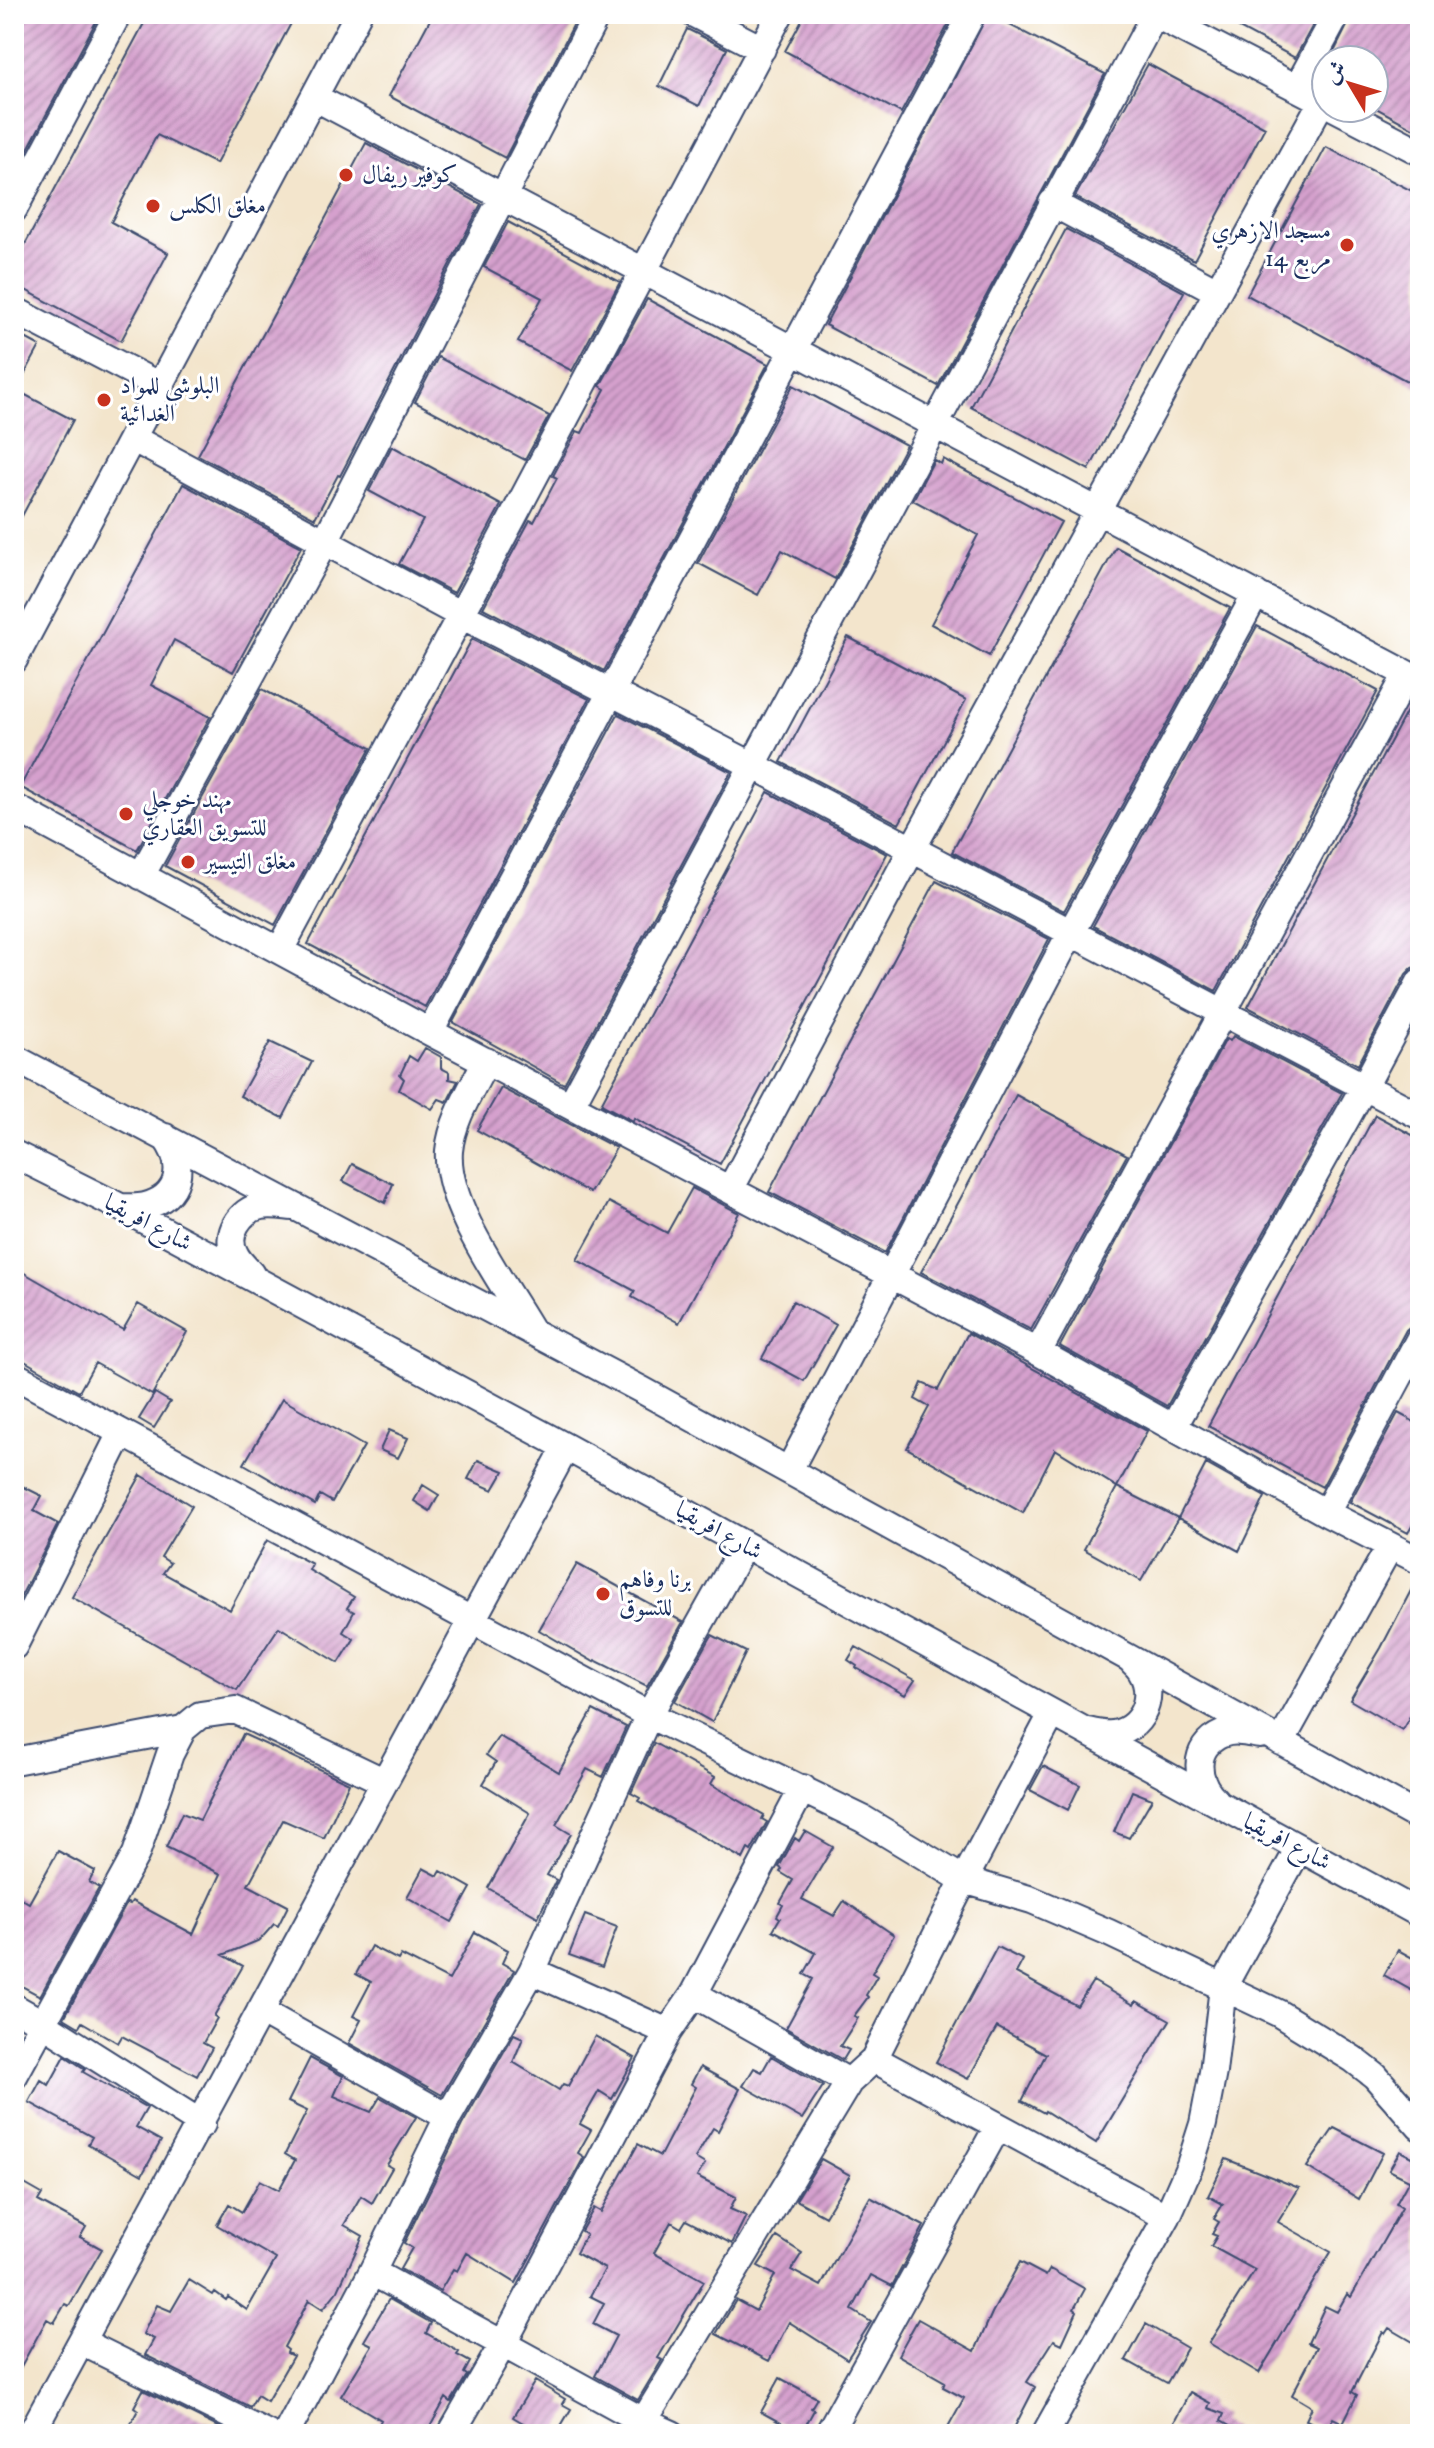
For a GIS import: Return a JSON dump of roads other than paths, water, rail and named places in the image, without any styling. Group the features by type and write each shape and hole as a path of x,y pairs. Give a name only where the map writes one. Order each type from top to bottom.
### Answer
{"street":[{"path":"14,209 118,14"},
{"path":"14,660 358,14"},
{"path":"141,876 325,541 597,14"},
{"path":"694,14 762,49"},
{"path":"280,950 780,14"},
{"path":"430,1032 972,14"},
{"path":"571,1105 1154,14 1310,95"},
{"path":"1297,88 1337,14"},
{"path":"314,97 1413,677 1223,1011 1038,1352"},
{"path":"731,1188 1217,291 1316,124"},
{"path":"1366,124 1420,152"},
{"path":"1052,203 1217,291"},
{"path":"14,310 160,386"},
{"path":"132,438 461,615 1420,1116"},
{"path":"789,1470 1070,934 1256,594"},
{"path":"14,807 430,1032 1038,1352 1326,1513 1420,1561"},
{"path":"1174,1426 1420,982"},
{"path":"14,1058 789,1470 1420,1818"},
{"path":"486,1061 454,1130 449,1149 449,1172 453,1193 467,1221 532,1332"},
{"path":"120,1207 161,1200 172,1187 178,1163 173,1147 165,1137"},
{"name":"شارع افريقيا","path":"18,1165 120,1207 1420,1914"},
{"path":"259,1283 235,1255 231,1244 232,1232 238,1221 262,1205 296,1208"},
{"path":"1326,1513 1420,1338"},
{"path":"14,1375 311,1537 649,1715 863,1819 964,1880 1032,1900 1278,2013 1375,2076 1420,2127"},
{"path":"14,1646 121,1433"},
{"path":"31,2434 202,2124 383,1781 566,1447"},
{"path":"286,2434 372,2272 448,2117 532,1971 649,1715 744,1545"},
{"path":"1276,1739 1390,1546"},
{"path":"1076,1727 1100,1734 1113,1734 1136,1723 1144,1712 1148,1700 1144,1675 1126,1657"},
{"path":"14,2076 136,1854 170,1754 183,1729 200,1715 235,1710 383,1781"},
{"path":"640,2428 849,2082 874,2059 1052,1714"},
{"path":"14,1761 183,1729"},
{"path":"1228,1810 1208,1794 1202,1784 1199,1761 1204,1750 1221,1734 1233,1731 1276,1739"},
{"path":"451,2434 503,2344 668,2032 694,1994 803,1788"},
{"path":"1045,2434 1167,2217 1190,2165 1203,2124 1213,2072 1223,1987 1299,1848"},
{"path":"532,1971 668,2032"},
{"path":"694,1994 849,2082"},
{"path":"14,2007 202,2124"},
{"path":"260,2011 448,2117"},
{"path":"874,2059 1167,2217"},
{"path":"828,2434 998,2126"},
{"path":"372,2272 503,2344 640,2428 672,2434"},
{"path":"82,2342 268,2434"}],"place":[{"name":"كوفير ريفال","path":"346,175"},
{"name":"مغلق الكلس","path":"153,206"},
{"name":"مسجد الازهري مربع 14","path":"1347,245"},
{"name":"البلوشي للمواد الغدائية","path":"104,400"},
{"name":"مهند خوجلي للتسويق العقاري","path":"126,814"},
{"name":"مغلق التيسير","path":"188,862"},
{"name":"برنا وفاهم للتسوق","path":"603,1594"}]}
